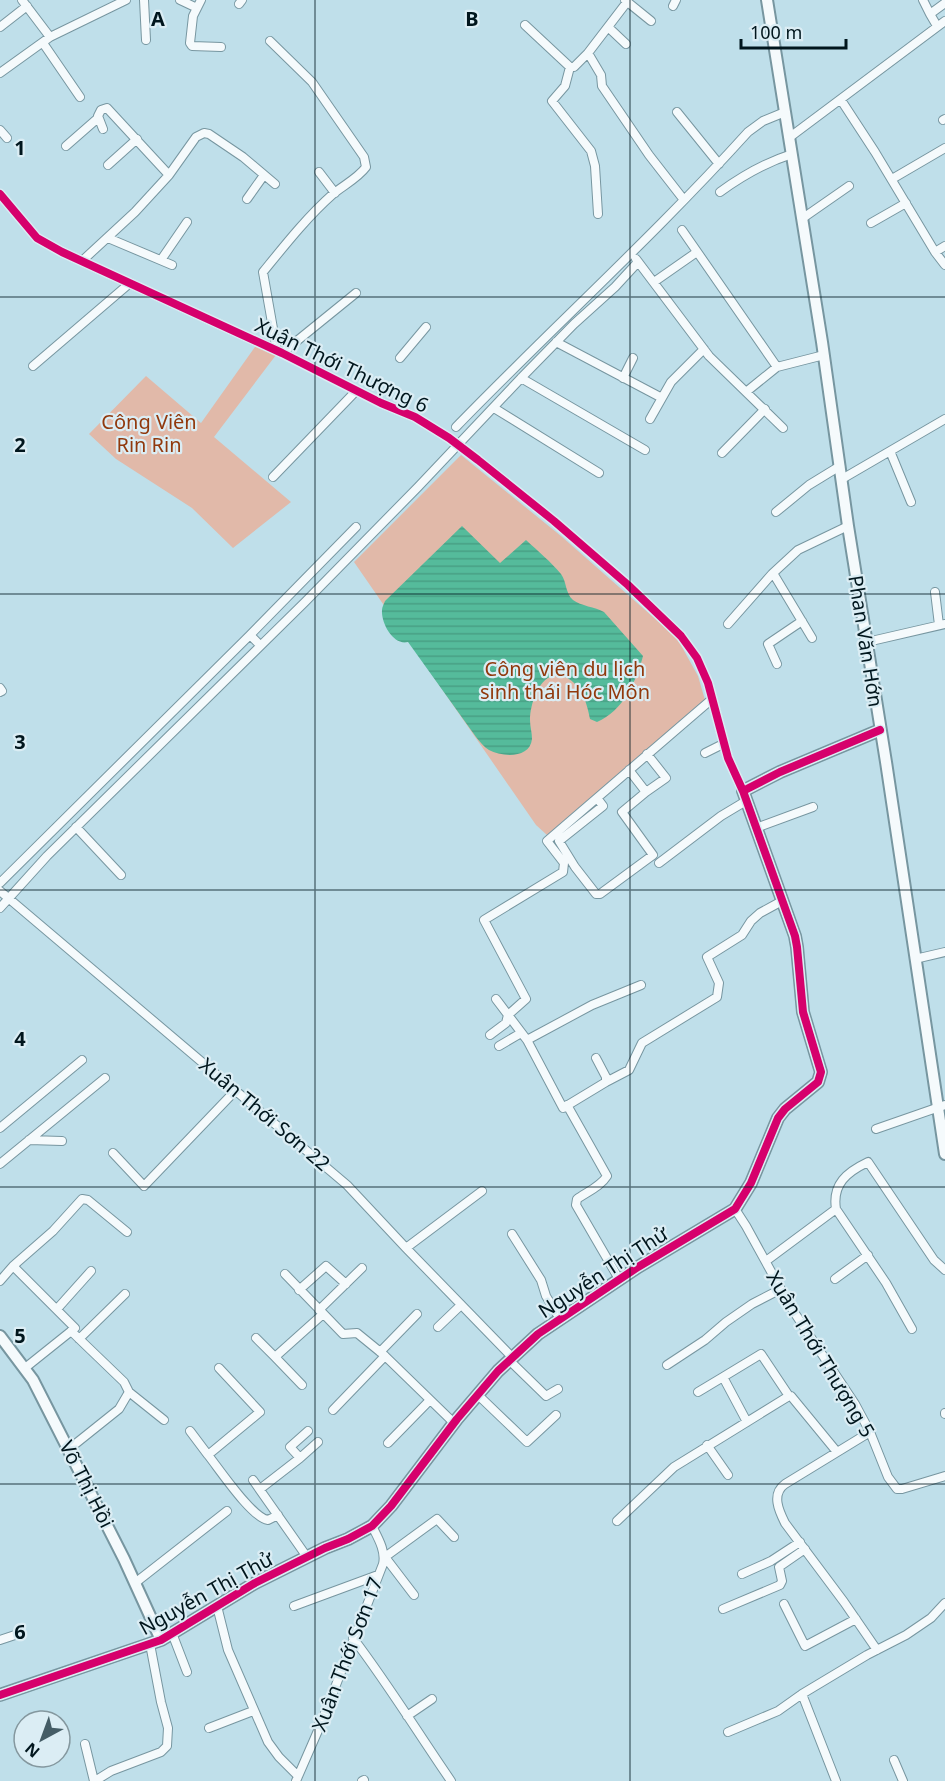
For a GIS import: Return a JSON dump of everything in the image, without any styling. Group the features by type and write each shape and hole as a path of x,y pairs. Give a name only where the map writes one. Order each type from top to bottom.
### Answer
{"street":[{"path":"0,73 50,37 124,0"},
{"path":"144,0 146,40"},
{"path":"180,0 197,8"},
{"path":"201,0 193,16 190,43 192,46 221,47"},
{"name":"Phan Văn Hớn","path":"766,0 803,219 915,959 941,1106 945,1154"},
{"path":"923,0 937,26"},
{"path":"525,25 570,66 574,67 588,53 626,1 651,21"},
{"path":"0,27 24,3 50,37"},
{"path":"930,14 945,3"},
{"path":"456,428 510,371 632,254 748,132 763,121 787,124 841,100 945,21"},
{"path":"608,27 626,44"},
{"path":"270,41 312,82 364,158 366,167 362,173 335,193 301,225 263,272 279,352 356,293"},
{"path":"43,43 80,97"},
{"path":"588,53 601,75 602,86 649,155 684,200"},
{"path":"570,66 565,86 552,101 591,151 598,214"},
{"path":"841,100 945,265"},
{"path":"66,146 98,118 101,110 106,108 170,175"},
{"path":"677,112 719,164"},
{"path":"98,118 102,129"},
{"path":"0,130 7,138"},
{"path":"82,261 135,212 170,175 196,137 204,133 243,157 275,184"},
{"path":"108,165 137,139"},
{"path":"892,179 945,148"},
{"path":"720,192 742,177 792,154"},
{"path":"319,172 335,193"},
{"path":"247,199 264,175"},
{"path":"803,219 849,186"},
{"name":"Xuân Thới Thượng 6","path":"0,194 38,238 62,252 415,417 458,445 562,528 673,627 697,658 708,683 723,744 745,796"},
{"path":"871,223 906,203"},
{"path":"161,260 187,222"},
{"path":"682,230 777,367"},
{"path":"108,237 172,265"},
{"path":"935,252 945,246"},
{"path":"654,282 697,252"},
{"path":"632,254 709,356 783,428"},
{"path":"0,908 47,856 305,602 556,342 615,287 638,262"},
{"path":"33,366 130,282"},
{"path":"400,358 426,327"},
{"path":"556,342 662,398"},
{"path":"650,419 671,382 704,349"},
{"path":"746,392 777,367 824,356"},
{"path":"623,378 633,358"},
{"path":"521,378 645,450"},
{"path":"273,477 356,391"},
{"path":"494,408 599,473"},
{"path":"722,453 765,410"},
{"path":"842,479 945,419"},
{"path":"890,451 911,502"},
{"path":"776,512 809,485 840,466"},
{"path":"728,624 773,573 798,550 848,526"},
{"path":"0,883 356,527"},
{"path":"773,573 812,638"},
{"path":"867,642 942,625 935,592"},
{"path":"777,664 768,644 802,621"},
{"path":"250,635 260,645"},
{"path":"0,688 2,691 0,692"},
{"path":"490,1035 506,1023 508,1015 526,999 484,920 563,872 564,863 547,841 712,699"},
{"path":"659,863 745,796 780,772 880,730"},
{"path":"705,753 723,744"},
{"path":"597,798 603,806 559,841 575,867 596,894 600,894 653,855 622,812 666,778 647,754"},
{"path":"629,770 646,792"},
{"name":"Nguyễn Thị Thử","path":"0,1695 156,1642 255,1583 372,1526 391,1506 454,1423 510,1358 538,1334 619,1279 735,1209 751,1183 778,1118 785,1108 818,1082 820,1076 819,1062 803,1012 798,947 745,796"},
{"path":"756,828 813,807"},
{"path":"76,827 121,875"},
{"name":"Xuân Thới Sơn 22","path":"0,891 348,1185 546,1396 558,1389"},
{"path":"496,999 524,1036 563,1108 630,1070 642,1044 717,997 719,982 707,957 742,935 751,921 760,913 782,901"},
{"path":"915,959 945,952"},
{"path":"499,1046 641,985"},
{"path":"596,1058 606,1077 606,1082"},
{"path":"0,1128 82,1060"},
{"path":"0,1164 105,1077"},
{"path":"113,1153 144,1186 236,1090"},
{"path":"567,1105 607,1176 605,1180 577,1199 576,1205 619,1279"},
{"path":"876,1130 941,1106"},
{"path":"29,1140 62,1141"},
{"path":"912,1329 868,1255 836,1209 834,1197 843,1178 852,1169 867,1162 934,1260 945,1270"},
{"path":"406,1248 482,1191"},
{"path":"0,1281 13,1266 53,1232 82,1199 88,1200 127,1232"},
{"name":"Xuân Thới Thượng 5","path":"735,1209 808,1334 855,1404 870,1432 888,1477 897,1489 945,1476"},
{"path":"766,1261 836,1209"},
{"path":"512,1234 541,1280 546,1296 560,1319"},
{"path":"835,1279 868,1255"},
{"path":"13,1266 75,1328 26,1368"},
{"path":"299,1290 326,1266 346,1284"},
{"path":"275,1357 362,1268"},
{"path":"57,1309 92,1271"},
{"path":"285,1274 343,1334 357,1333 454,1423"},
{"path":"667,1365 705,1340 752,1304 780,1288"},
{"path":"79,1339 124,1294"},
{"path":"438,1327 461,1305"},
{"path":"333,1410 417,1314"},
{"path":"71,1331 124,1382 129,1392 164,1420"},
{"name":"Võ Thị Hồi","path":"0,1336 26,1368 69,1449 135,1583 156,1642"},
{"path":"256,1338 302,1385"},
{"path":"698,1392 761,1354 789,1396 837,1452"},
{"path":"208,1455 260,1412 219,1368"},
{"path":"723,1377 747,1422"},
{"path":"69,1449 119,1409 129,1392"},
{"path":"478,1395 528,1442 556,1415"},
{"path":"618,1521 674,1467 789,1396"},
{"path":"388,1443 430,1400"},
{"path":"190,1431 242,1499 260,1518 268,1520 278,1515"},
{"path":"300,1458 290,1447 308,1431"},
{"path":"870,1432 780,1487 777,1500 779,1512 785,1523 877,1650"},
{"path":"260,1489 318,1442"},
{"path":"707,1445 728,1475"},
{"path":"254,1480 307,1557"},
{"path":"135,1583 227,1511"},
{"path":"414,1595 385,1557 437,1519 454,1537"},
{"name":"Xuân Thới Sơn 17","path":"297,1779 320,1726 385,1557 372,1526"},
{"path":"742,1574 802,1546"},
{"path":"723,1610 780,1585 782,1581 779,1567 802,1546"},
{"path":"294,1606 378,1575"},
{"path":"729,1732 778,1711 801,1694 906,1635 923,1624 945,1603"},
{"path":"784,1604 805,1646 856,1619"},
{"path":"217,1606 228,1650 253,1711 268,1742 297,1779"},
{"path":"172,1633 187,1671"},
{"path":"0,1640 18,1634"},
{"path":"353,1638 384,1679 451,1781"},
{"path":"85,1744 94,1781 111,1771 161,1752 166,1746 168,1728 161,1702 156,1642"},
{"path":"801,1694 836,1781"},
{"path":"407,1716 432,1699"},
{"path":"210,1728 253,1711"},
{"path":"894,1760 903,1781"}],"green space":[{"name":"Công Viên Rin Rin","path":"257,344 276,355 214,437 291,502 233,548 192,508 116,459 89,434 146,376 201,423"},
{"name":"Công viên du lịch sinh thái Hóc Môn","path":"461,455 561,536 677,638 698,676 705,700 547,835 536,825 354,562"}],"shaded area":[{"path":"462,526 500,563 526,540 561,574 573,600 604,612 643,656 637,676 627,695 614,711 597,722 590,719 586,702 578,687 560,675 552,676 540,686 532,703 530,746 515,755 494,752 485,747 476,737 408,642 398,641 389,633 382,616 385,601"}],"cycle path":[{"path":"0,194 37,238 62,252 415,417 449,438 554,521 628,585 681,636 697,658 708,683 728,758 743,791"},
{"path":"0,1695 161,1640 255,1583 372,1526 391,1506 457,1419 498,1371 538,1334 638,1267 735,1209 751,1183 778,1118 785,1109 818,1082 821,1072 803,1012 795,936 743,791 780,772 880,730"}]}
